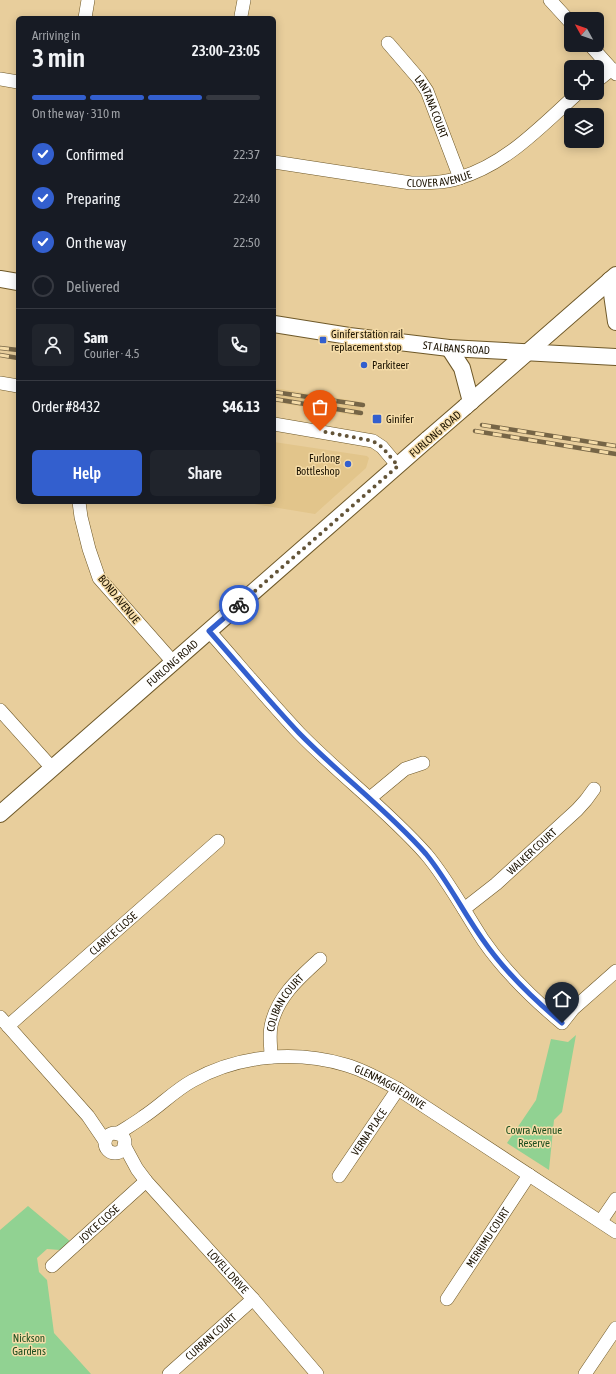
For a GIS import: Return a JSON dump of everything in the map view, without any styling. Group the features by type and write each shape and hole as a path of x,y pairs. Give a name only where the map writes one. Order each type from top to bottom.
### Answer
{"main road":[{"path":"613,277 616,322"},
{"name":"FURLONG ROAD","path":"0,814 613,277"},
{"path":"0,279 16,282"},
{"name":"ST ALBANS ROAD","path":"276,324 349,336 449,348 616,357"},
{"path":"449,348 462,368 468,404"}],"street":[{"path":"85,16 88,0"},
{"path":"241,16 244,0"},
{"path":"550,0 564,15"},
{"name":"LANTANA COURT","path":"388,43 419,79 427,91 460,178"},
{"path":"595,52 608,69"},
{"path":"0,79 16,82"},
{"name":"CLOVER AVENUE","path":"276,162 411,183 426,183 460,178 484,169 516,148 570,100"},
{"path":"0,383 16,386"},
{"path":"276,424 373,441 382,447 398,466"},
{"name":"BOND AVENUE","path":"79,504 89,549 99,578 173,662"},
{"path":"209,631 299,733 410,837 427,856 499,962 523,988 562,1023 573,1009 616,971"},
{"path":"0,710 52,768"},
{"path":"370,798 405,769 423,763"},
{"name":"WALKER COURT","path":"464,909 496,884 577,810 594,789"},
{"name":"CLARICE CLOSE","path":"4,1021 218,841"},
{"name":"COLIBAN COURT","path":"271,1057 271,1027 275,1012 293,984 320,959"},
{"name":"LOVELL DRIVE","path":"4,1021 88,1116 117,1141 146,1181 253,1299 317,1374"},
{"name":"GLENMAGGIE DRIVE","path":"117,1141 170,1095 192,1081 214,1071 233,1064 271,1057 321,1059 346,1065 372,1075 398,1089 616,1232"},
{"name":"VERNA PLACE","path":"339,1176 398,1089"},
{"name":"MERRIMU COURT","path":"447,1299 528,1175"},
{"name":"JOYCE CLOSE","path":"52,1266 146,1181"},
{"path":"601,1221 616,1199"},
{"name":"CURRAN COURT","path":"169,1374 253,1299"},
{"path":"585,1374 616,1328"}],"shaded area":[{"path":"276,388 362,402 359,416 276,402"},
{"path":"276,442 367,456 369,458 366,468 315,514 254,504 276,504"}],"green space":[{"name":"Cowra Avenue Reserve","path":"576,1035 562,1112 554,1120 549,1170 507,1143 536,1100 551,1039 568,1042"},
{"name":"Nickson Gardens","path":"28,1206 71,1242 60,1250 47,1249 37,1258 39,1272 47,1280 54,1333 91,1374 0,1374 0,1230"}],"railway":[{"path":"0,348 16,350"},
{"path":"0,355 16,358"},
{"path":"276,392 363,405"},
{"path":"276,399 361,413"},
{"path":"482,425 616,446"},
{"path":"475,431 616,454"}],"way so far":[{"path":"239,605 398,466 382,447 373,441 320,431"}],"place":[{"name":"Ginifer station rail replacement stop","path":"323,340"},
{"name":"Parkiteer","path":"364,365"},
{"name":"Ginifer","path":"377,419"},
{"name":"Furlong Bottleshop","path":"348,464"}],"route":[{"path":"239,605 209,631 299,733 410,837 427,856 448,885 499,962 523,988 562,1023"}]}
